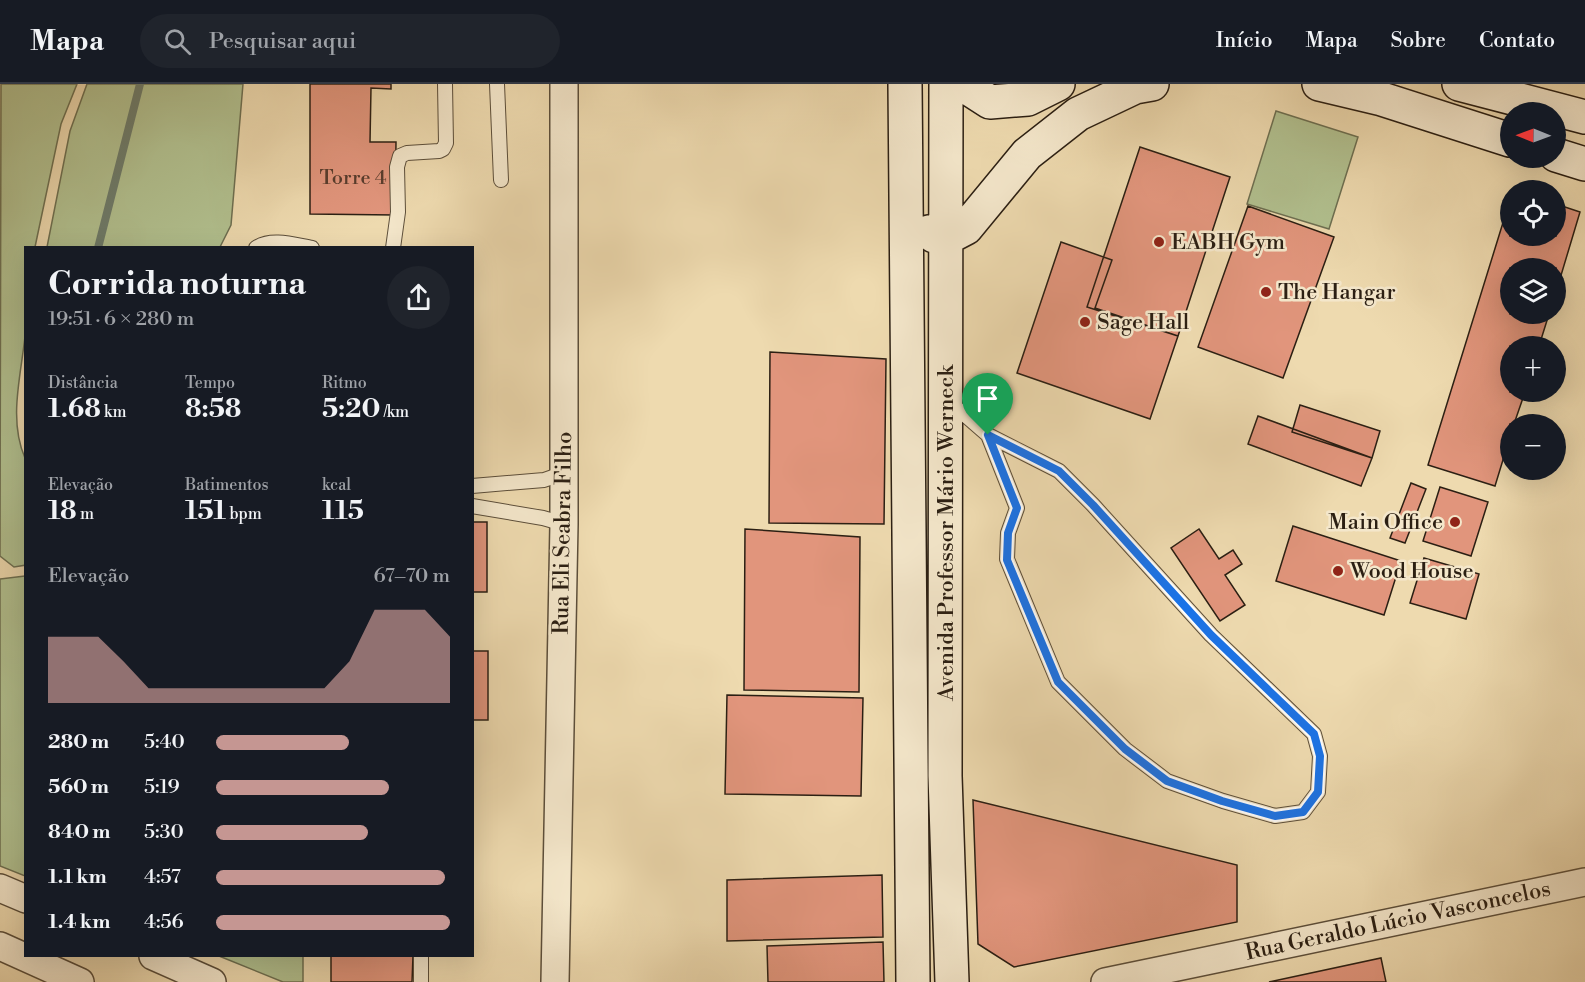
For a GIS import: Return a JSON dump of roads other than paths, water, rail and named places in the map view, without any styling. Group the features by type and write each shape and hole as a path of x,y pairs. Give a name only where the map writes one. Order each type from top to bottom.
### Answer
{"main road":[{"name":"Avenida Professor Mário Werneck","path":"905,84 913,982"},
{"name":"Avenida Professor Mário Werneck","path":"946,84 945,776 952,982"},
{"path":"962,84 990,102 1028,99 1058,84"},
{"path":"905,211 934,236 945,239 966,228 1027,154 1078,114 1134,87 1152,84"},
{"path":"1319,84 1382,99 1500,137"},
{"path":"1460,84 1585,117"},
{"path":"1566,158 1585,164"}],"street":[{"name":"Rua Eli Seabra Filho","path":"555,982 564,524 564,84"},
{"name":"Rua Geraldo Lúcio Vasconcelos","path":"1105,982 1585,882"},
{"path":"0,888 24,898"},
{"path":"0,946 12,959 80,982"},
{"path":"155,957 212,982"}],"lane":[{"path":"393,246 398,212 397,167 400,156 407,153 443,149 446,143 445,84"},
{"path":"497,84 501,180"},
{"path":"259,246 276,243 298,246"},
{"path":"946,399 988,435 1059,471 1093,505 1211,635 1314,734 1320,756 1318,792 1303,812 1275,816 1222,801 1167,781 1125,749 1058,682 1007,560 1008,533 1017,508 988,435"},
{"path":"474,486 544,480 564,473"},
{"path":"474,506 543,518 564,524"},
{"path":"420,957 421,982"}],"waterway":[{"path":"99,246 140,84"}],"place":[{"name":"EABH Gym","path":"1159,242"},
{"name":"The Hangar","path":"1266,292"},
{"name":"Sage Hall","path":"1085,322"},
{"name":"Main Office","path":"1455,522"},
{"name":"Wood House","path":"1338,571"}]}
